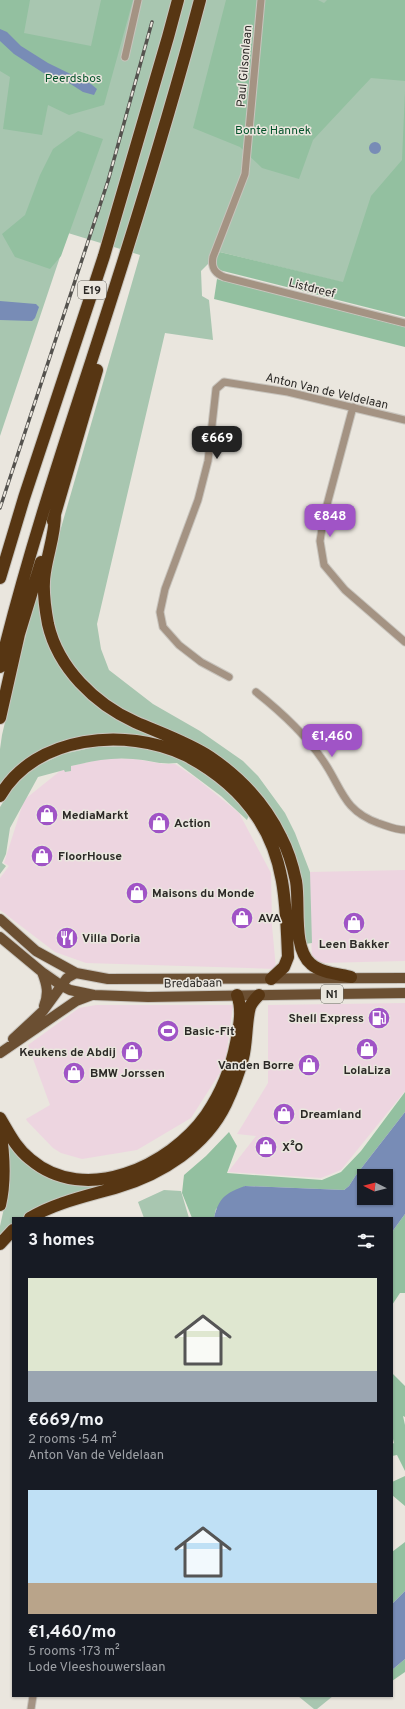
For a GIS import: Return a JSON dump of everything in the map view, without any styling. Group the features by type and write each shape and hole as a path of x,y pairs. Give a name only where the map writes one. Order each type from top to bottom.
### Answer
{"highway":[{"name":"E19","path":"0,578 104,256 178,0"},
{"name":"E19","path":"0,667 10,625 46,503 160,143 200,0"},
{"path":"0,718 20,634 113,312 115,289"},
{"path":"55,514 55,529 45,573 45,599 49,626 60,655 69,671 103,704 133,721 178,740 209,756 234,774 257,798 277,829 288,854 296,881 300,940 304,956 310,964 316,968 351,977"},
{"path":"0,796 7,784 41,756 65,746 87,742 108,740 137,742 157,746 183,755 209,769 243,798 258,818 270,839 277,859 285,891 288,957 284,967 271,979"},
{"path":"0,1118 11,1138 30,1160 73,1180 92,1180 119,1176 161,1158 192,1131 205,1116 218,1095 230,1069 238,1034 240,1009 236,995"},
{"path":"32,1217 47,1209 71,1200 120,1186 147,1176 178,1158 198,1143 213,1125 226,1104 243,1059 250,1007 260,995"},
{"path":"0,1129 4,1161 4,1179 0,1205"},
{"path":"0,1244 12,1231"}],"main road":[{"name":"Bredabaan","path":"0,919 36,951 76,973 108,979 405,978"},
{"name":"Bredabaan","path":"0,937 42,972 66,988 94,995 148,997 195,995 405,993"},
{"path":"42,972 48,989 46,1015"},
{"path":"2,1052 46,1015 76,973"},
{"path":"194,979 188,984 188,987 190,993 195,995"},
{"path":"46,1015 76,1001 94,995"}],"street":[{"path":"124,57 138,0"},
{"name":"Paul Gilsonlaan","path":"215,271 212,264 212,257 245,174 261,0"},
{"name":"Listdreef","path":"215,271 224,277 405,323"},
{"name":"Anton Van de Veldelaan","path":"229,677 201,662 179,645 163,627 160,612 165,589 198,500 208,461 216,389 224,382 288,392 405,420"},
{"path":"353,407 324,516 320,541 324,565 345,590 405,642"},
{"path":"256,692 282,713 322,759 347,803 367,819 405,830"},
{"path":"30,1709 33,1697"}],"shaded area":[{"path":"111,758 135,759 164,764 175,764 196,778 239,813 271,873 272,926 276,969 86,963 55,952 0,910 0,878 9,866 4,863 24,800 60,771 71,771 71,766"},
{"path":"405,870 405,961 320,963 312,961 309,872"},
{"path":"405,1003 405,1091 341,1170 321,1178 228,1172 256,1136 237,1134 268,1083 268,1005"},
{"path":"96,1005 233,1005 225,1065 191,1118 137,1150 82,1159 61,1153 53,1148 26,1119 50,1105 28,1045 79,1008"}],"green space":[{"name":"Bonte Hannek","path":"0,0 405,0 405,298 220,252 201,271 202,296 209,300 213,340 165,333 97,624 101,649 109,670 153,704 200,731 243,761 258,776 285,813 295,833 310,872 312,943 305,944 302,886 258,792 228,763 117,707 83,680 65,652 58,637 51,611 50,575 54,552 140,255 68,233 0,436"},
{"name":"Peerdsbos","path":"0,0 30,0 24,33 91,46 101,0 133,0 104,105 69,115 48,105 42,135 3,129 10,77 0,71"},
{"path":"226,0 318,0 324,3 327,0 405,0 405,81 371,78 313,140 299,179 262,168 240,147 193,128"},
{"path":"405,91 405,317 219,270 216,267 215,259 220,252 343,282 371,196 402,160"},
{"path":"78,131 103,139 61,256 50,269 15,257 2,234 25,215 40,175 53,149"},
{"path":"217,279 405,327 405,347 214,299"},
{"path":"39,584 42,612 83,691 180,745 242,794 157,743 62,745 0,788 0,749 2,735"},
{"path":"95,747 132,747 166,754 182,761 212,779 225,790 249,815 247,820 221,796 177,763 117,759 79,764 71,766 71,771 65,772 64,770 38,777 10,828 6,854 2,863 6,866 0,874 0,807 15,783 33,768 63,754"},
{"path":"405,1092 405,1112 361,1169 357,1169 357,1174 349,1186 344,1190 245,1186 216,1209 214,1217 192,1217 182,1193 184,1175 206,1156 229,1132 237,1146 227,1173 322,1180 341,1172 361,1151"},
{"path":"7,1138 54,1176 136,1172 26,1217 12,1217 12,1227 0,1239 0,1226 8,1190"},
{"path":"164,1190 181,1191 189,1217 144,1217 138,1202"},
{"path":"405,1214 405,1293 400,1293 393,1304 393,1231"},
{"path":"393,1374 405,1386 405,1417 403,1416 405,1425 405,1471 397,1455 393,1456"},
{"path":"405,1476 405,1506 393,1496 393,1482"},
{"path":"405,1542 405,1591 393,1603 393,1551"},
{"path":"405,1659 405,1672 393,1680 393,1669"},
{"path":"299,1697 332,1697 317,1709 314,1709"}],"water":[{"path":"0,29 7,32 21,46 48,63 91,84 97,89 94,95 83,92 69,83 45,74 14,54 0,41"},
{"path":"377,142 380,143 380,153 373,154 370,153 369,146 370,143"},
{"path":"0,301 36,304 39,307 35,318 32,321 0,320"},
{"path":"405,1112 405,1214 393,1231 393,1217 214,1217 221,1200 233,1191 245,1186 344,1190 349,1186 357,1174 357,1205 393,1205 393,1169 361,1169"},
{"path":"405,1591 405,1659 393,1669 393,1603"}],"railway":[{"path":"0,508 108,181 152,22"}],"place":[{"name":"MediaMarkt","path":"47,815"},
{"name":"Action","path":"159,823"},
{"name":"FloorHouse","path":"42,856"},
{"name":"Maisons du Monde","path":"137,893"},
{"name":"AVA","path":"242,918"},
{"name":"Leen Bakker","path":"354,923"},
{"name":"Villa Doria","path":"67,938"},
{"name":"Shell Express","path":"379,1018"},
{"name":"Basic-Fit","path":"168,1031"},
{"name":"LolaLiza","path":"367,1049"},
{"name":"Keukens de Abdij","path":"132,1052"},
{"name":"Vanden Borre","path":"309,1065"},
{"name":"BMW Jorssen","path":"74,1073"},
{"name":"Dreamland","path":"284,1114"},
{"name":"X²O","path":"266,1147"}]}
